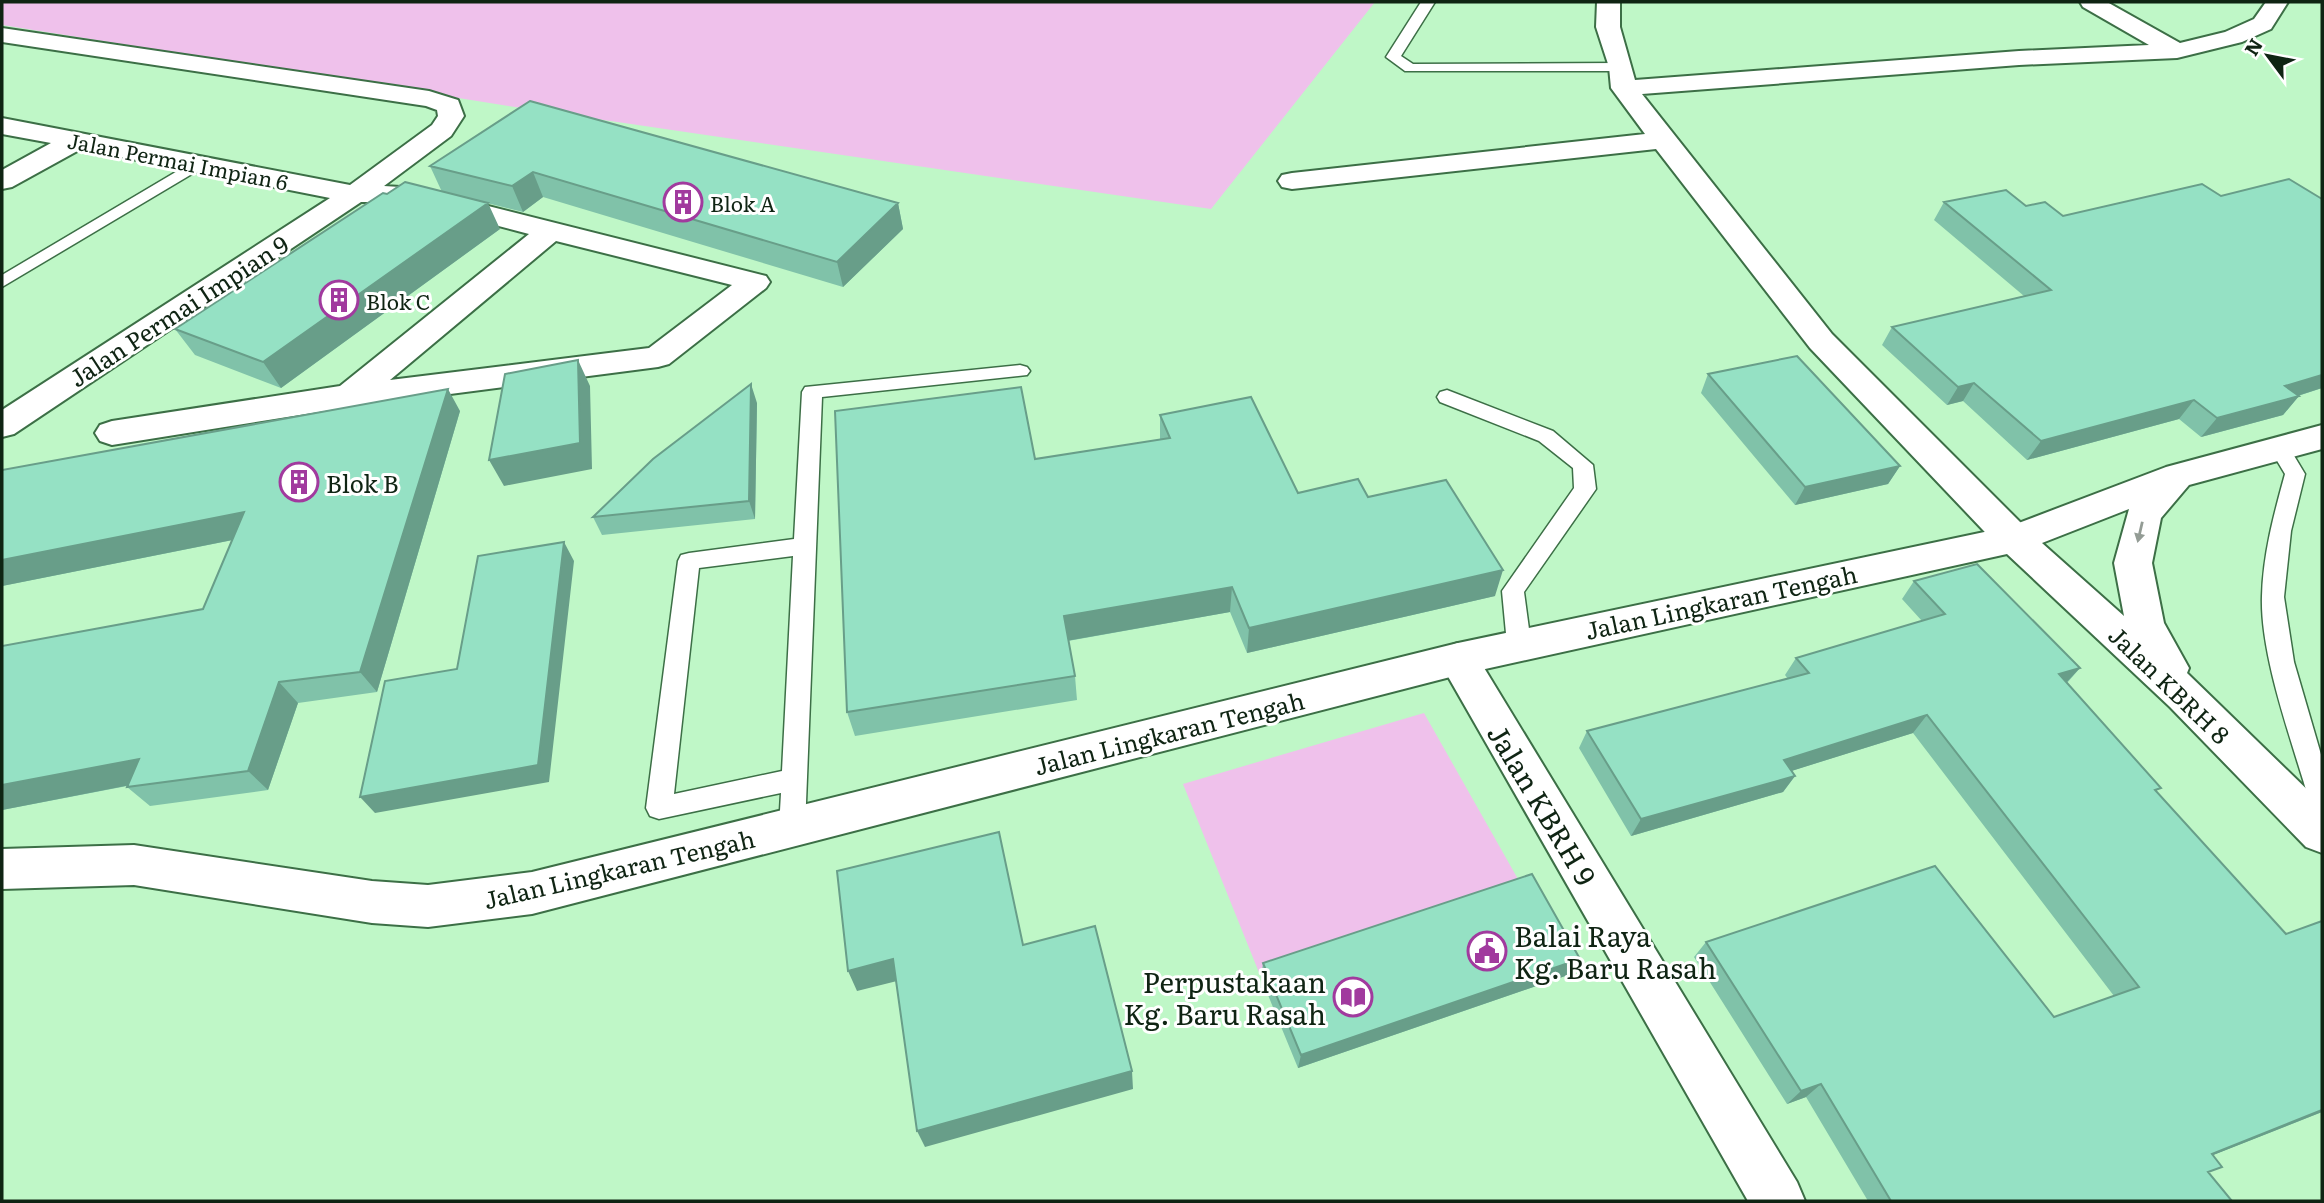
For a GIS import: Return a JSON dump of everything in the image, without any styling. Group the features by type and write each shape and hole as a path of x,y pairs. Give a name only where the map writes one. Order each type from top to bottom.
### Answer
{"street":[{"path":"1608,2 1608,27 1622,78 2177,51 2233,37 2263,24 2277,2"},
{"path":"2091,2 2177,51"},
{"name":"Jalan Permai Impian 9","path":"2,35 429,99 449,105 451,116 442,130 355,194 2,426"},
{"name":"Jalan KBRH 8","path":"1622,78 1691,177 1821,341 2014,539 2184,695 2322,833"},
{"name":"Jalan Permai Impian 6","path":"2,126 355,194 407,194 755,282 658,357 350,396"},
{"path":"1292,181 1665,140"},
{"path":"2,181 76,141"},
{"path":"112,433 350,396 549,232"},
{"name":"Jalan Lingkaran Tengah","path":"2,869 134,865 372,902 428,906 531,892 1458,659 2014,539 2178,477 2322,438"},
{"path":"2178,477 2144,514 2133,564 2145,624 2184,695"},
{"name":"Jalan KBRH 9","path":"1458,659 1778,1201"},
{"path":"2279,791 2322,802"}],"lane":[{"path":"1428,2 1393,57 1410,68 1622,78"},
{"path":"2,282 196,165"},
{"path":"792,828 812,392 1020,371"},
{"path":"1447,397 1546,436 1583,466 1585,489 1513,591 1519,645"},
{"path":"2280,449 2295,474 2280,531 2273,597 2282,662 2322,802"},
{"path":"794,779 659,808 689,561 805,546"}],"shaded area":[{"path":"2,2 1375,2 1211,209 515,107 2,25"},
{"path":"1424,713 1523,888 1260,975 1183,784"}],"building":[{"name":"Blok A","path":"530,101 898,203 837,262 533,172 512,186 430,166"},
{"path":"2289,179 2322,199 2322,375 2285,386 2299,396 2217,418 2194,400 2041,441 1974,383 1958,387 1892,327 2051,290 1944,202 2006,190 2026,206 2045,202 2063,216 2202,184 2221,196"},
{"path":"405,182 488,203 263,362 175,329 383,193 387,194"},
{"path":"1797,356 1900,466 1805,487 1708,374"},
{"path":"578,360 580,443 489,460 505,374"},
{"path":"751,384 749,501 593,517 653,459"},
{"path":"1021,387 1035,459 1170,438 1160,415 1251,397 1298,493 1358,479 1368,497 1446,480 1503,570 1249,628 1232,587 1064,616 1075,676 847,712 835,411"},
{"path":"448,389 360,672 279,682 248,771 127,787 139,759 2,785 2,646 203,609 244,512 2,560 2,470"},
{"path":"564,542 538,765 360,797 385,681 457,669 478,556"},
{"path":"1977,564 2080,668 2059,674 2161,788 2155,790 2286,934 2322,921 2322,1110 2212,1154 2222,1167 2208,1172 2232,1201 1891,1201 1821,1084 1801,1091 1706,942 1935,866 2054,1017 2139,987 1927,715 1784,760 1795,776 1641,819 1587,731 1809,673 1796,658 1945,614 1914,581"},
{"path":"999,832 1023,945 1095,926 1132,1071 917,1131 893,959 848,971 837,871"},
{"path":"1532,874 1580,959 1301,1055 1263,963"}],"place":[{"name":"Blok A","path":"683,202"},
{"name":"Blok C","path":"339,300"},
{"name":"Blok B","path":"299,482"},
{"name":"Balai Raya Kg. Baru Rasah","path":"1487,951"},
{"name":"Perpustakaan Kg. Baru Rasah","path":"1353,997"}]}
